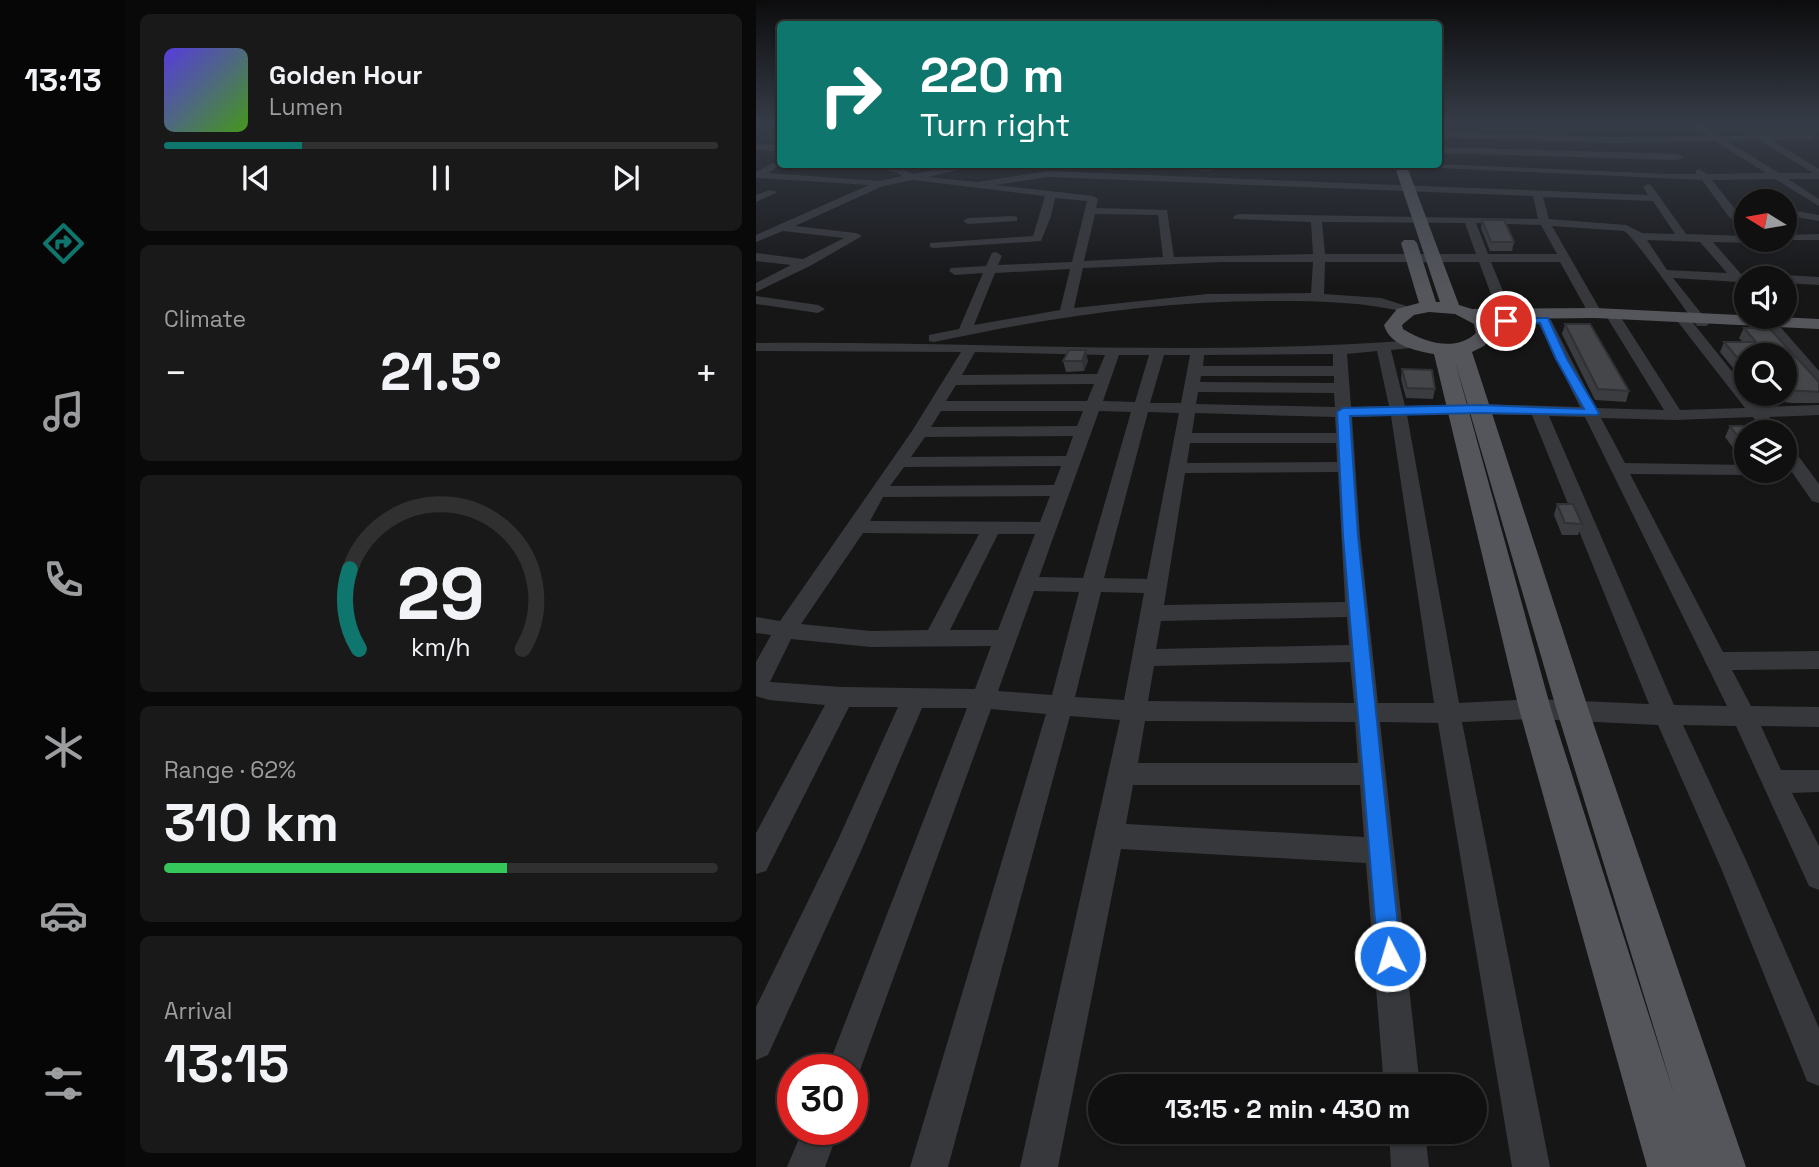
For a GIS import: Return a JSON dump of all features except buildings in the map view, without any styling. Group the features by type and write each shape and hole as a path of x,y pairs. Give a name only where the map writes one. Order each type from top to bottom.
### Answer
{"main road":[{"path":"1398,179 1411,219 1433,258 1451,308"},
{"path":"1411,219 1413,258 1429,307"},
{"path":"1477,318 1486,334 1482,340 1440,347 1404,339 1395,332 1393,325 1396,318 1409,309 1429,307 1451,308 1477,318 1819,324"},
{"path":"1477,318 1505,313 1595,313 1734,323"},
{"path":"1797,328 1819,329"},
{"path":"1440,347 1468,410 1573,711 1721,1167"},
{"path":"1468,410 1535,709 1672,1167"}],"street":[{"path":"827,179 880,184"},
{"path":"756,239 851,195 896,179"},
{"path":"933,179 1050,195 1090,197 1093,201 1066,313"},
{"path":"979,186 1007,179"},
{"path":"1196,179 1400,187 1545,223 1626,228 1638,236 1764,420"},
{"path":"1573,179 1582,199"},
{"path":"1645,179 1653,198 1682,236"},
{"path":"1708,179 1734,215"},
{"path":"1780,179 1819,202"},
{"path":"756,199 773,192"},
{"path":"1469,220 1480,205 1537,192 1582,199 1653,198"},
{"path":"1537,192 1545,223 1595,313"},
{"path":"934,245 1037,239 1046,216 1050,195"},
{"path":"1729,209 1734,209"},
{"path":"1090,211 1163,212 1169,259"},
{"path":"1797,213 1815,215"},
{"path":"1238,217 1469,220"},
{"path":"961,244 969,218 1013,219"},
{"path":"1316,220 1319,258 1317,297"},
{"path":"1469,220 1505,313"},
{"path":"756,225 856,236 756,288"},
{"path":"1638,236 1734,239"},
{"path":"1797,238 1819,237"},
{"path":"1703,238 1734,273"},
{"path":"1002,242 952,380 920,432 877,492 857,527 770,627 758,680 759,688 842,697 983,699 1134,711 1448,713 1535,709 1666,715 1819,717"},
{"path":"756,257 806,263"},
{"path":"955,271 1169,259 1565,258"},
{"path":"1664,274 1734,278"},
{"path":"1797,280 1819,281"},
{"path":"756,347 901,346 967,339 1066,313 1189,298 1378,299 1409,309"},
{"path":"756,300 818,309"},
{"path":"1615,319 1675,415"},
{"path":"1544,320 1744,716 1773,782 1812,849 1819,876"},
{"path":"1775,329 1819,380"},
{"path":"967,339 1158,351 1193,379 1342,380 1383,348 1440,347"},
{"path":"1383,348 1398,411 1448,713 1531,1167"},
{"path":"850,1054 1072,461 1096,406 1114,350"},
{"path":"929,1167 1061,705 1120,476 1158,351"},
{"path":"952,380 1104,379"},
{"path":"934,406 1142,407 1193,379 1342,380 1398,411 1675,415 1819,410"},
{"path":"1193,379 1342,380"},
{"path":"1038,1167 1123,774 1193,379"},
{"path":"1342,380 1357,608 1401,1074"},
{"path":"1539,412 1819,1069"},
{"path":"920,432 1084,431"},
{"path":"1183,438 1345,438"},
{"path":"898,462 1072,461"},
{"path":"1178,468 1346,467"},
{"path":"1618,468 1734,470"},
{"path":"1797,475 1819,497"},
{"path":"877,492 1062,490"},
{"path":"857,527 1047,528"},
{"path":"935,638 992,527"},
{"path":"1028,584 1155,586"},
{"path":"1150,613 1357,608"},
{"path":"770,627 871,639 1006,638"},
{"path":"1143,658 1361,653"},
{"path":"1716,662 1819,660"},
{"path":"756,861 842,697"},
{"path":"756,1044 847,851 914,699"},
{"path":"1123,774 1373,774"},
{"path":"1773,782 1819,781"},
{"path":"1109,836 1380,851"},
{"path":"1408,1144 1410,1167"},
{"path":"806,1167 815,1145"}],"route":[{"path":"1390,956 1350,536 1343,412 1480,409 1593,413 1562,359 1544,320 1506,321"}]}
